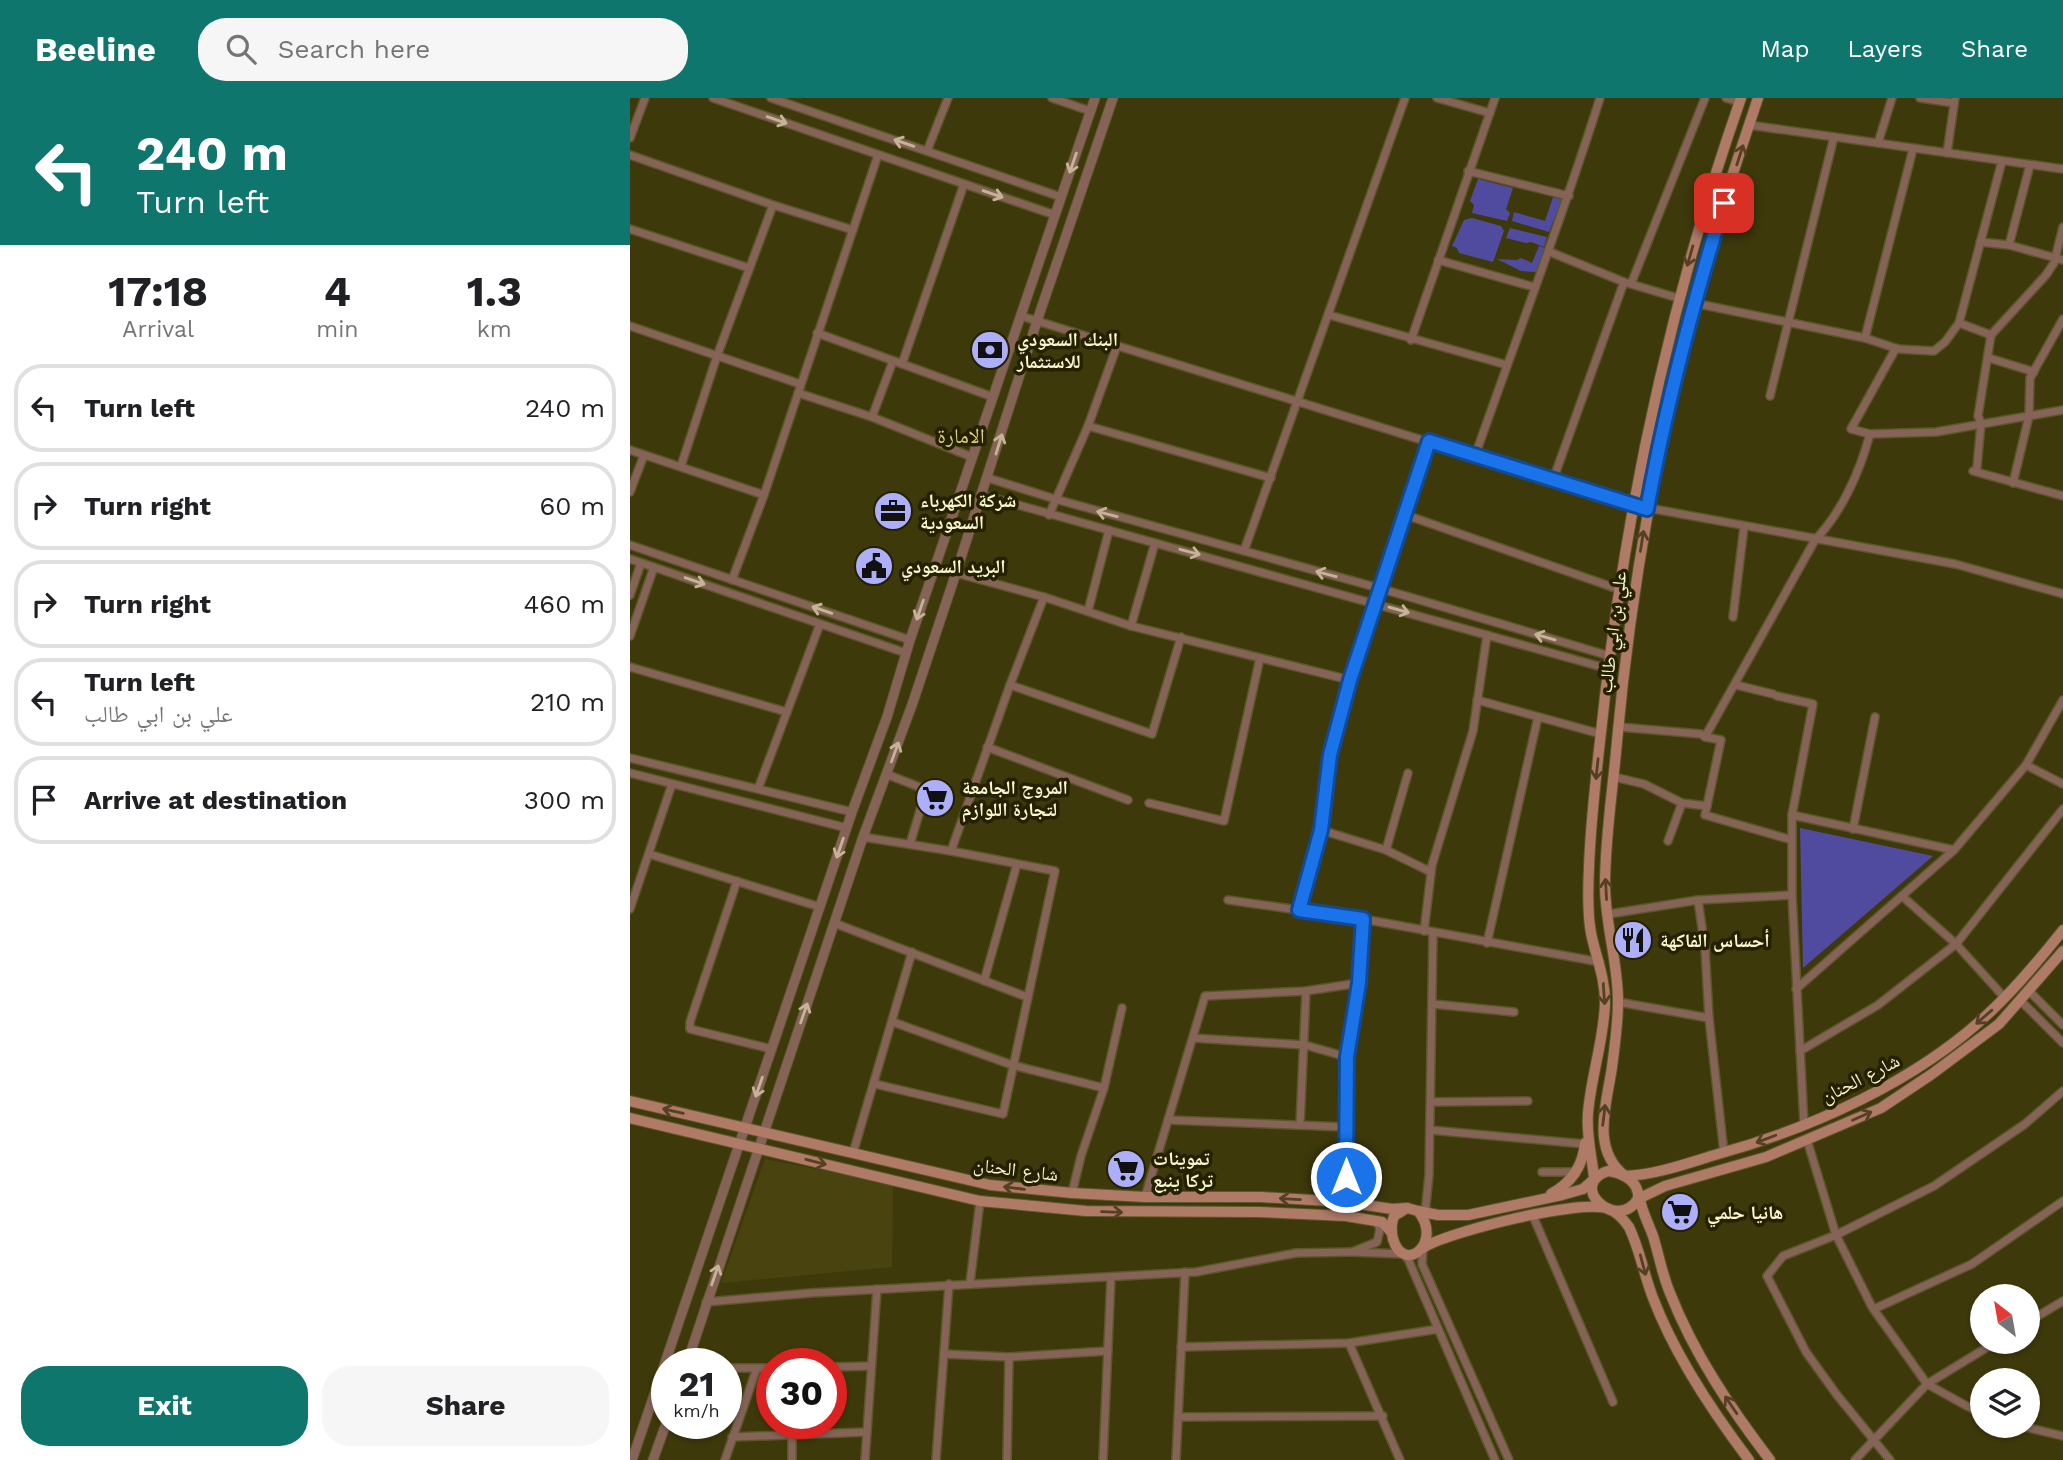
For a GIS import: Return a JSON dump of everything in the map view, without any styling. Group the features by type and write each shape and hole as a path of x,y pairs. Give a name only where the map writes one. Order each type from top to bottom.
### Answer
{"main road":[{"name":"علي بن ابي طالب","path":"1625,1175 1617,1170 1606,1148 1603,1122 1612,1068 1618,1002 1605,887 1619,727 1638,563 1665,424 1694,303 1758,98"},
{"name":"علي بن ابي طالب","path":"1593,1180 1587,1129 1605,1002 1601,962 1592,934 1588,894 1601,734 1618,589 1633,505 1678,298 1709,190 1740,100"},
{"name":"شارع الحنان","path":"1625,1175 1657,1171 1761,1142 1872,1094 1925,1063 1988,1014 2063,930"},
{"name":"شارع الحنان","path":"1639,1197 1665,1186 1766,1157 1881,1108 1999,1024 2063,951"},
{"name":"شارع الحنان","path":"630,1101 990,1185 1072,1193 1145,1197 1261,1197 1346,1202 1453,1216 1583,1189 1593,1180"},
{"name":"شارع الحنان","path":"630,1118 980,1201 1086,1212 1259,1212 1346,1216 1376,1221 1388,1227 1392,1233"},
{"path":"1539,1200 1561,1188 1577,1171 1584,1154 1587,1129"},
{"path":"1749,1460 1704,1396 1674,1344 1653,1299 1629,1227 1624,1220 1596,1199 1592,1192 1593,1180 1608,1171 1625,1175 1633,1182 1670,1294 1689,1336 1720,1389 1770,1460"},
{"path":"1423,1248 1427,1231 1419,1212 1394,1216 1394,1243 1403,1254 1418,1254 1432,1242 1457,1233 1578,1207 1628,1210 1639,1197"}],"street":[{"path":"630,138 645,98"},
{"path":"713,98 1055,215"},
{"path":"771,98 1061,197"},
{"path":"927,151 948,98"},
{"path":"1052,98 1090,111"},
{"path":"632,1460 852,812 887,717 910,640 1095,98"},
{"path":"692,1348 863,836 956,573 1037,321 1113,98"},
{"path":"1244,551 1405,98"},
{"path":"1437,98 1490,113"},
{"path":"1411,340 1495,98"},
{"path":"1475,456 1534,287 1550,252 1600,98"},
{"path":"1553,480 1628,283 1705,98"},
{"path":"1727,98 1740,100"},
{"path":"1878,144 1892,98"},
{"path":"1920,98 1954,100 1947,153"},
{"path":"1749,125 2063,169"},
{"path":"1770,396 1834,137"},
{"path":"1865,338 1913,149"},
{"path":"630,155 853,230"},
{"path":"732,580 764,495 878,155"},
{"path":"1694,303 1865,338 1896,348 1934,351 1945,342 1959,323 2002,161"},
{"path":"2010,245 2030,165"},
{"path":"1468,171 1569,196"},
{"path":"902,364 964,184"},
{"path":"681,466 717,356 773,205"},
{"path":"2063,227 2054,262 2046,275 1991,335 1978,416 1981,424 1975,469 2063,496"},
{"path":"630,229 750,268"},
{"path":"1980,242 2010,245 2063,260"},
{"path":"1550,252 1628,283 1678,298"},
{"path":"1438,260 1534,287"},
{"path":"1021,316 1647,509 1955,564 2063,594"},
{"path":"1329,316 1507,365"},
{"path":"2012,482 2018,469 2029,416 2030,378 2063,319"},
{"path":"1959,323 1991,335"},
{"path":"630,327 800,384"},
{"path":"817,333 993,397"},
{"path":"1049,514 1088,426 1116,346"},
{"path":"1896,348 1851,429 1870,433 1936,432 2063,410"},
{"path":"1989,358 2034,372"},
{"path":"872,417 893,361"},
{"path":"798,393 872,417 972,457"},
{"path":"1088,426 1271,478"},
{"path":"1706,737 1815,540 1831,523 1864,456 1870,433"},
{"path":"1299,910 1321,830 1330,755 1350,680 1378,588 1406,515 1429,441"},
{"path":"630,450 764,495"},
{"path":"630,492 644,455"},
{"path":"988,478 1610,656"},
{"path":"982,495 1609,669"},
{"path":"1406,515 1618,589"},
{"path":"1734,617 1744,527"},
{"path":"1088,611 1109,530"},
{"path":"1131,626 1155,542"},
{"path":"630,545 910,640"},
{"path":"630,559 906,653"},
{"path":"630,595 641,563"},
{"path":"630,636 653,567"},
{"path":"956,573 1044,597 1131,626 1350,680"},
{"path":"951,851 1044,597"},
{"path":"758,789 820,624"},
{"path":"1419,1212 1429,1175 1433,1004 1429,932 1431,872 1473,731 1487,635"},
{"path":"1010,685 1152,734 1181,637"},
{"path":"1149,803 1224,821 1260,658"},
{"path":"630,667 787,712"},
{"path":"1736,685 1813,704 1791,815 1792,895 1804,1124"},
{"path":"1477,700 1601,734"},
{"path":"1796,989 1954,850 2026,765 2063,700"},
{"path":"1487,943 1538,717"},
{"path":"1853,829 1875,717"},
{"path":"1619,727 1701,734 1721,740 1705,815 1792,840"},
{"path":"987,747 1128,800"},
{"path":"630,758 852,812"},
{"path":"2026,765 2063,784"},
{"path":"1386,850 1408,773"},
{"path":"630,774 847,828"},
{"path":"887,774 922,788 925,793 910,844"},
{"path":"1614,777 1644,784 1682,803 1707,806"},
{"path":"630,909 673,784"},
{"path":"1668,841 1682,803"},
{"path":"1800,1051 1878,1005 1955,944 2063,809"},
{"path":"1791,815 1954,850"},
{"path":"1321,830 1386,850 1431,872"},
{"path":"863,836 1055,872 1003,1114 875,1084"},
{"path":"649,854 820,907"},
{"path":"984,981 1017,864"},
{"path":"737,881 690,1022 690,1029 772,1049"},
{"path":"1609,914 1698,900 1792,895"},
{"path":"1902,896 1955,944 2004,997"},
{"path":"1228,900 1363,919 1601,962"},
{"path":"1698,900 1724,1153"},
{"path":"1346,1202 1347,1057 1359,983 1363,919"},
{"path":"834,923 1027,997"},
{"path":"853,1153 912,952"},
{"path":"1145,1197 1205,996 1306,991 1359,983"},
{"path":"1300,1125 1306,991"},
{"path":"2029,991 2063,1025"},
{"path":"2020,1000 2063,1042"},
{"path":"1618,1002 1709,1018"},
{"path":"1433,1004 1514,1012"},
{"path":"1072,1193 1081,1156 1104,1088 1122,1007"},
{"path":"893,1022 1012,1065 1104,1088"},
{"path":"1193,1038 1305,1045 1347,1057"},
{"path":"1890,1460 1806,1352 1767,1276 1783,1256 1836,1235 1934,1186 2025,1124 2063,1091"},
{"path":"1431,1102 1528,1101"},
{"path":"1168,1120 1346,1127"},
{"path":"1430,1130 1585,1144"},
{"path":"1807,1140 1836,1235 1874,1310 1927,1384 1970,1408"},
{"path":"1542,1172 1577,1171"},
{"path":"970,1283 980,1201"},
{"path":"1874,1310 1972,1264 2063,1201"},
{"path":"1532,1216 1613,1402"},
{"path":"1352,1251 1377,1242 1380,1229 1376,1221"},
{"path":"1423,1248 1423,1264 1509,1460"},
{"path":"706,1302 949,1284 1185,1272 1296,1252 1403,1254 1411,1264 1496,1460"},
{"path":"1177,1460 1185,1272"},
{"path":"1103,1460 1111,1277"},
{"path":"936,1460 949,1284"},
{"path":"865,1460 877,1289"},
{"path":"2040,1315 2063,1301"},
{"path":"1181,1347 1349,1343 1438,1329"},
{"path":"1349,1343 1401,1460"},
{"path":"944,1354 1009,1357 1108,1351"},
{"path":"1855,1460 1927,1384 1976,1354"},
{"path":"1007,1460 1009,1357"},
{"path":"847,1367 871,1366"},
{"path":"742,1409 756,1371"},
{"path":"1179,1417 1382,1416"},
{"path":"2040,1431 2063,1436"},
{"path":"847,1433 867,1432"},
{"path":"653,1460 661,1439"},
{"path":"725,1460 731,1439"},
{"path":"792,1439 792,1460"}],"shaded area":[{"path":"1478,179 1513,188 1506,209 1510,213 1507,221 1472,213 1474,205 1470,201"},
{"path":"1553,197 1562,199 1549,232 1512,221 1514,212 1545,221"},
{"path":"1472,218 1501,226 1504,231 1493,262 1459,253 1457,248 1452,246 1464,220"},
{"path":"1510,228 1547,237 1544,247 1506,238"},
{"path":"1539,246 1545,248 1536,272 1521,271 1497,259 1521,258 1532,263"},
{"path":"1800,828 1933,856 1803,968"},
{"path":"765,1159 893,1184 892,1267 721,1283"}],"place":[{"name":"البنك السعودي للاستثمار","path":"990,350"},
{"name":"شركة الكهرباء السعودية","path":"893,511"},
{"name":"البريد السعودي","path":"874,566"},
{"name":"المروج الجامعة لتجارة اللوازم","path":"935,798"},
{"name":"أحساس الفاكهة","path":"1633,940"},
{"name":"تموينات تركا ينبع","path":"1126,1169"},
{"name":"هانيا حلمي","path":"1680,1212"}],"district":[{"name":"الامارة","path":"961,436"}],"route":[{"path":"1346,1177 1347,1057 1359,983 1363,919 1299,910 1321,830 1330,755 1350,680 1429,441 1647,509 1700,281 1724,203"}]}
